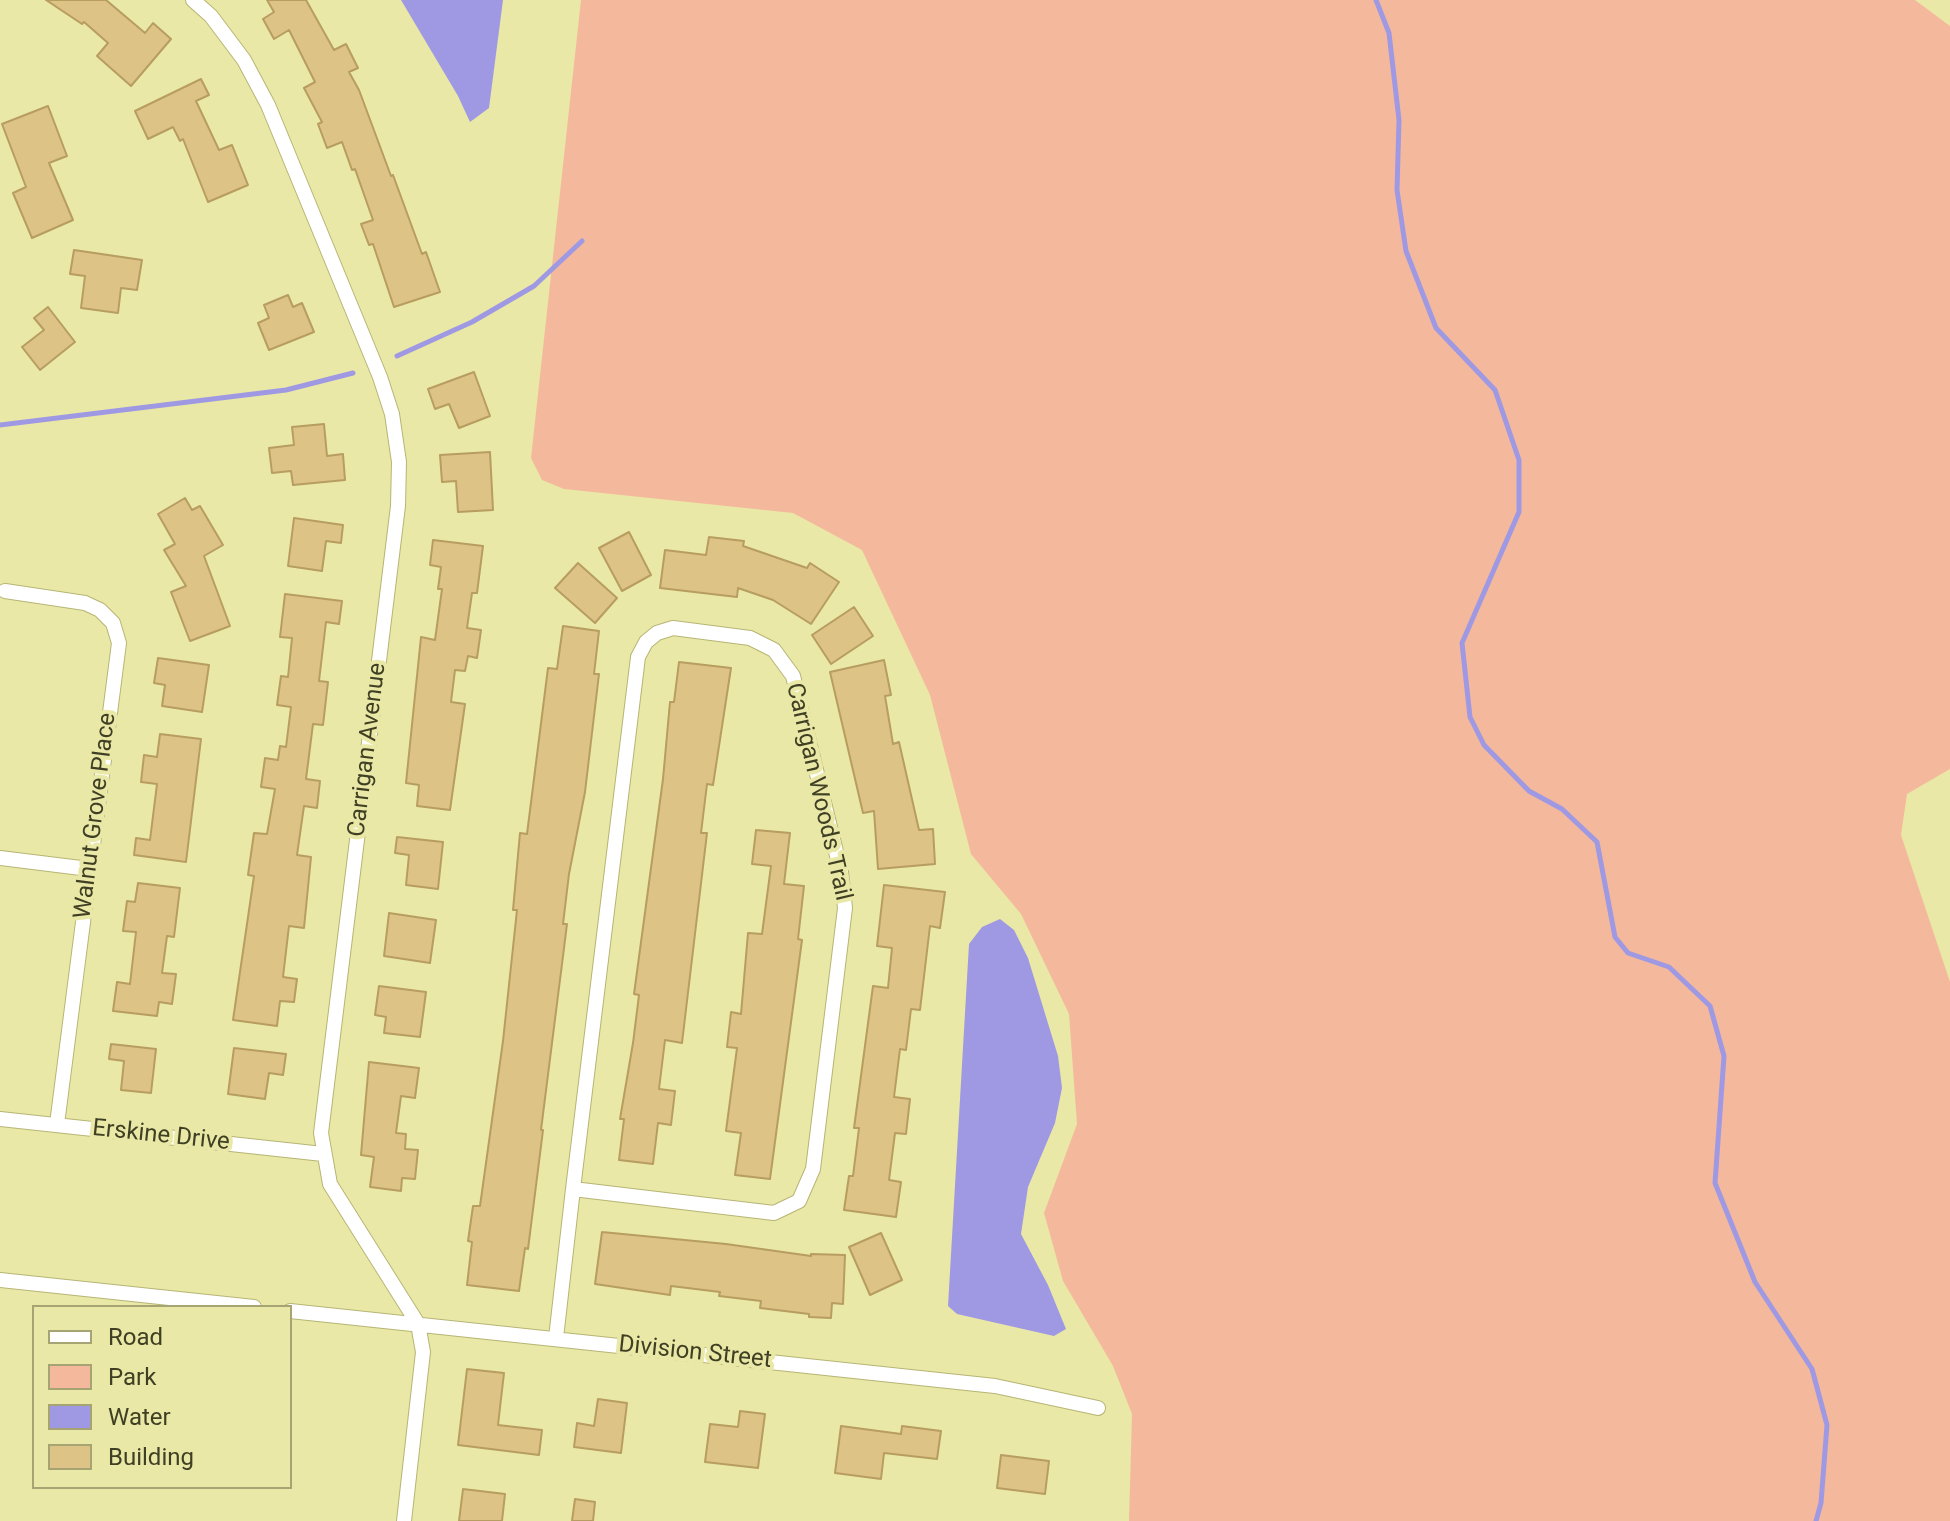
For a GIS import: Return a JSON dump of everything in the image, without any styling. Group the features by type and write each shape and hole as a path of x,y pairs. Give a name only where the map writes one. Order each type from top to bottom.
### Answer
{"street":[{"name":"Carrigan Avenue","path":"193,0 211,16 244,60 268,105 380,377 392,414 399,462 398,506 321,1133 330,1184 418,1324 423,1352 404,1521"},
{"name":"Walnut Grove Place","path":"5,591 85,603 100,610 113,623 119,643 57,1124"},
{"name":"Carrigan Woods Trail","path":"556,1338 573,1189 638,657 646,642 657,633 673,628 750,638 774,650 793,676 841,872 845,908 813,1169 799,1201 774,1213 573,1189"},
{"path":"0,858 89,869"},
{"name":"Erskine Drive","path":"0,1119 323,1154"},
{"path":"0,1280 235,1305"},
{"name":"Division Street","path":"292,1311 995,1386 1098,1408"}],"green space":[{"path":"581,0 1915,0 1950,26 1950,769 1907,794 1901,835 1950,982 1950,1521 1129,1521 1132,1414 1113,1366 1063,1281 1044,1213 1077,1124 1069,1014 1021,914 971,854 930,695 862,550 793,513 564,489 542,480 531,458"}],"water":[{"path":"401,0 503,0 489,108 470,122 458,96"},
{"path":"1000,919 1014,930 1028,958 1058,1056 1062,1088 1055,1123 1028,1187 1021,1234 1048,1285 1066,1329 1054,1336 957,1314 948,1306 969,944 982,927"}],"building":[{"path":"46,0 106,0 145,33 153,23 171,39 131,86 97,56 108,43 84,22 82,24"},
{"path":"267,0 306,0 334,50 346,44 358,68 349,72 440,292 394,307 373,244 369,245 361,224 373,220 355,169 352,170 342,142 327,148 318,124 322,122 304,88 315,82 289,30 274,39 263,19 274,12"},
{"path":"201,79 209,95 196,101 219,150 232,145 248,185 208,202 183,139 180,141 173,127 148,139 135,111"},
{"path":"48,106 67,156 49,163 73,220 32,238 13,193 26,187 2,124"},
{"path":"74,250 142,260 137,290 121,288 118,313 81,308 85,276 70,274"},
{"path":"288,295 293,307 302,303 314,332 269,350 258,323 269,318 264,305"},
{"path":"48,307 75,342 40,370 22,347 44,330 34,318"},
{"path":"474,372 490,416 459,428 449,404 435,409 428,389"},
{"path":"324,424 327,456 343,454 345,480 293,485 291,471 272,473 269,448 294,445 292,427"},
{"path":"490,452 493,510 458,512 456,481 442,482 440,455"},
{"path":"185,498 192,510 200,506 223,545 204,556 230,626 190,641 171,592 186,586 164,550 175,544 158,514"},
{"path":"294,518 343,525 341,543 326,541 322,571 288,566"},
{"path":"629,532 651,575 622,591 599,548"},
{"path":"709,537 744,541 743,546 807,568 810,563 839,582 811,624 773,600 738,588 737,597 660,588 665,550 706,555"},
{"path":"433,540 483,546 477,593 472,593 467,628 481,630 477,658 468,656 465,671 455,670 451,702 465,704 450,810 417,806 419,785 406,783 421,637 435,640 442,589 438,589 441,567 430,565"},
{"path":"578,563 617,598 595,623 555,588"},
{"path":"285,594 342,601 339,624 326,622 319,681 328,682 323,725 313,724 306,779 320,781 317,808 304,806 297,855 311,857 304,928 289,926 283,977 297,979 294,1002 280,1001 277,1026 233,1020 254,876 248,875 254,833 267,834 275,789 261,787 265,758 278,760 280,746 286,747 291,707 277,705 281,676 288,677 292,638 280,637"},
{"path":"854,607 873,636 831,664 812,635"},
{"path":"563,626 599,631 594,674 599,674 585,792 569,874 563,924 567,924 543,1130 528,1249 525,1248 519,1291 467,1285 472,1242 468,1241 473,1206 480,1206 503,1041 517,910 513,910 520,833 527,834 548,668 557,669"},
{"path":"158,658 209,665 202,712 162,706 165,685 154,683"},
{"path":"884,660 891,695 885,696 893,744 899,742 919,830 933,829 935,864 878,869 874,811 863,813 830,672"},
{"path":"679,662 731,668 713,785 707,784 701,833 707,833 682,1043 665,1040 659,1089 675,1091 671,1125 658,1123 653,1164 619,1160 624,1119 620,1119 639,995 634,994 663,779 670,702 674,702"},
{"path":"160,734 201,739 186,862 134,855 136,838 150,840 157,784 141,782 144,755 157,757"},
{"path":"756,830 790,833 784,884 804,886 798,939 802,940 770,1179 735,1175 741,1133 726,1131 737,1048 727,1047 731,1012 741,1014 748,933 762,934 771,866 752,864"},
{"path":"397,837 443,842 438,889 406,885 409,855 395,853"},
{"path":"138,883 180,888 174,937 167,936 162,973 176,974 172,1004 159,1002 157,1016 113,1011 117,982 130,984 136,932 123,931 127,901 135,902"},
{"path":"884,885 945,892 940,928 930,926 920,1010 911,1009 906,1050 900,1049 894,1097 910,1099 906,1134 895,1133 889,1180 901,1182 896,1217 844,1210 849,1176 853,1176 859,1128 854,1128 873,986 888,988 892,948 877,946"},
{"path":"389,913 436,920 430,963 384,956"},
{"path":"379,986 426,992 420,1037 384,1033 386,1017 375,1015"},
{"path":"111,1044 156,1049 151,1093 121,1090 124,1061 109,1059"},
{"path":"234,1048 286,1054 283,1075 269,1073 265,1099 228,1094"},
{"path":"369,1062 419,1068 415,1098 401,1096 396,1133 406,1134 405,1149 418,1150 415,1179 402,1178 401,1191 370,1187 374,1157 361,1155"},
{"path":"602,1232 811,1256 845,1255 843,1304 832,1303 831,1318 809,1317 809,1314 760,1308 761,1301 719,1296 720,1292 671,1286 670,1295 595,1284"},
{"path":"881,1233 902,1280 870,1295 849,1247"},
{"path":"467,1369 504,1373 498,1425 542,1430 539,1455 458,1445"},
{"path":"598,1399 627,1403 621,1453 574,1447 577,1423 594,1426"},
{"path":"740,1411 765,1414 758,1468 705,1462 710,1424 738,1427"},
{"path":"841,1426 901,1434 902,1426 941,1431 937,1459 884,1453 881,1479 835,1473"},
{"path":"1001,1455 1049,1461 1045,1494 997,1488"},
{"path":"463,1489 505,1494 502,1521 459,1521"},
{"path":"575,1499 595,1502 593,1521 572,1521"}],"waterway":[{"path":"1376,0 1389,33 1399,120 1397,190 1406,251 1436,328 1495,390 1519,460 1519,512 1462,643 1470,717 1484,745 1529,791 1562,809 1597,842 1615,937 1628,953 1669,967 1710,1006 1724,1056 1715,1183 1755,1282 1812,1369 1827,1425 1821,1503 1816,1521"},
{"path":"397,356 472,322 534,286 582,241"},
{"path":"0,425 286,390 353,373"}]}
